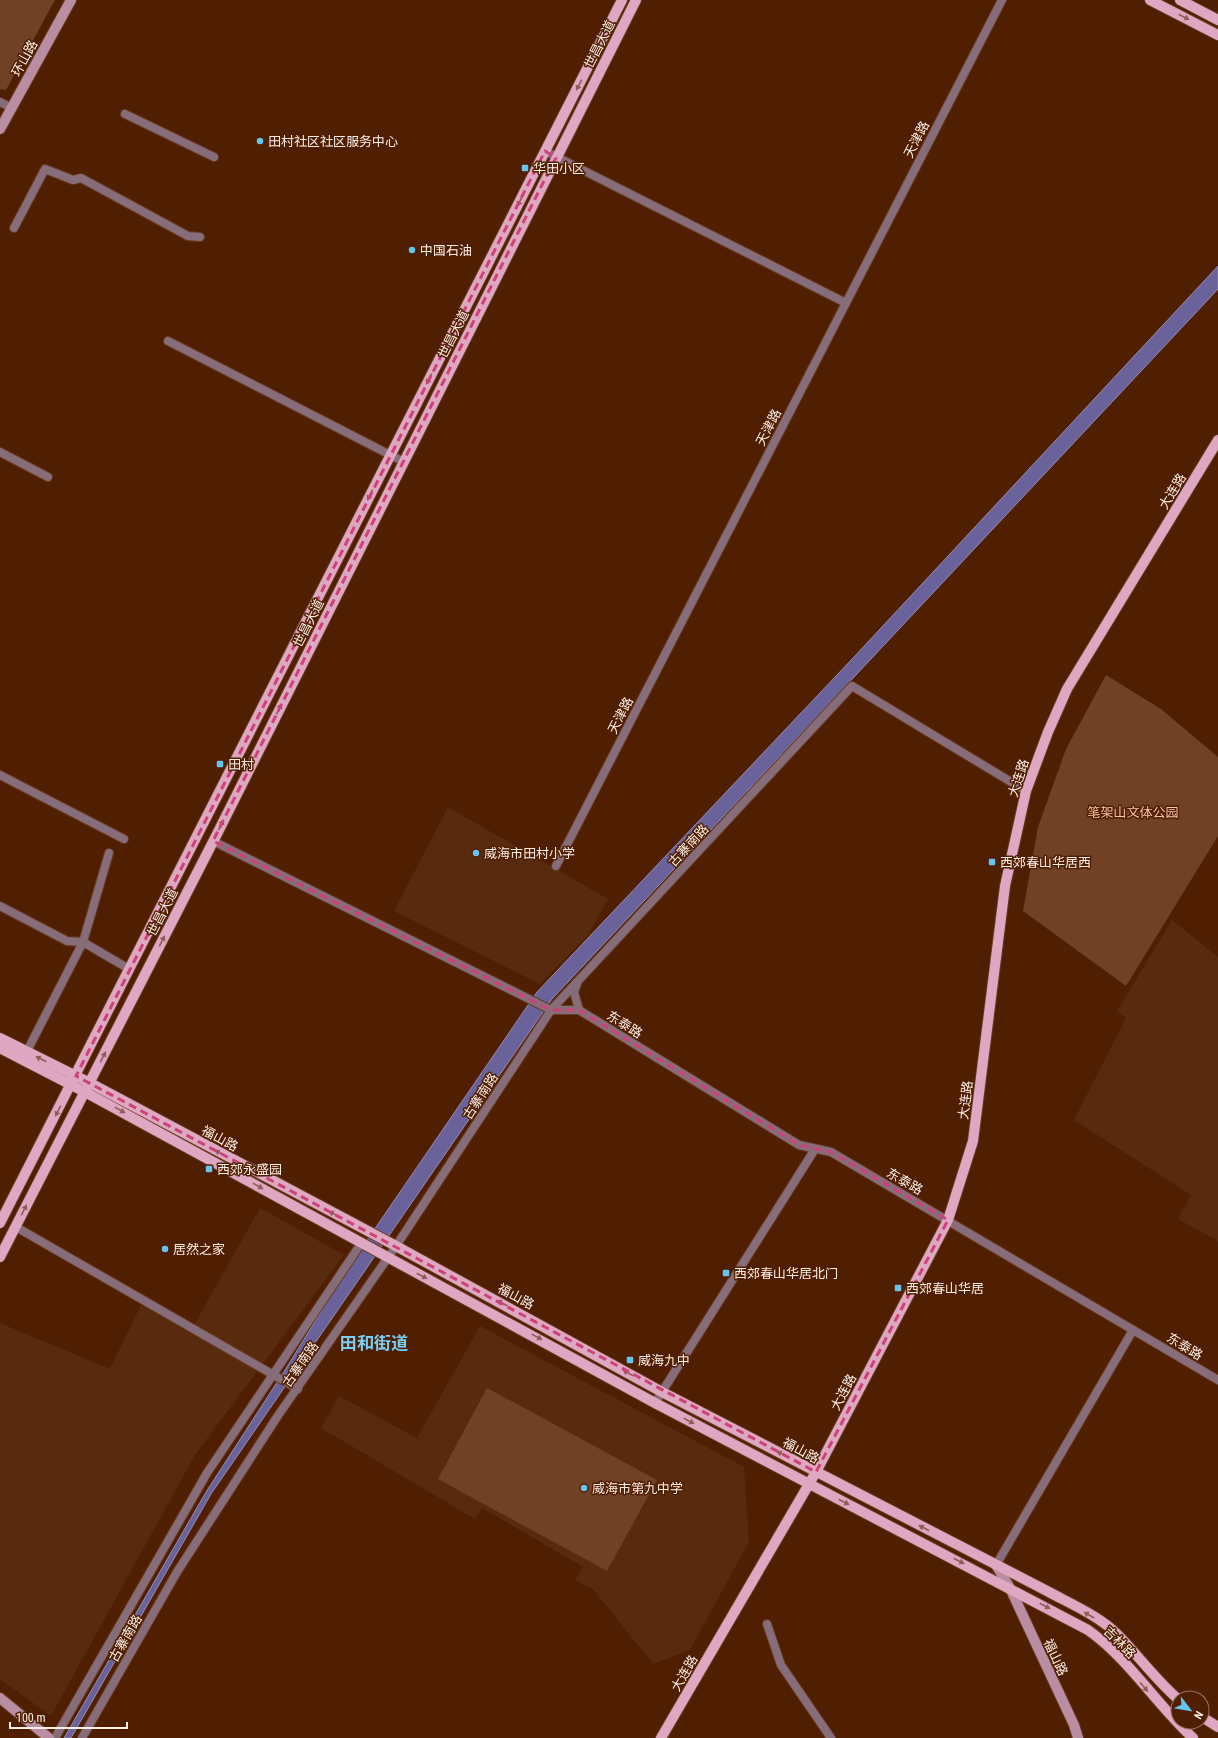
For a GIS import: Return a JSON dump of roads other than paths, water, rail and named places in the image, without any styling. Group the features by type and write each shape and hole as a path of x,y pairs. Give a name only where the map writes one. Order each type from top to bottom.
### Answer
{"main road":[{"name":"环山路","path":"0,129 71,0"},
{"name":"世昌大道","path":"0,1223 74,1081 129,969 622,0"},
{"name":"世昌大道","path":"0,1257 88,1088 213,841 636,0"},
{"path":"1150,0 1218,35"},
{"path":"1180,0 1218,20"},
{"name":"大连路","path":"661,1738 816,1472 948,1220 973,1141 1005,886 1026,791 1048,732 1067,689 1218,440"},
{"path":"0,1038 25,1056 88,1088"},
{"path":"0,1048 25,1056"},
{"name":"福山路","path":"88,1088 394,1244 662,1392 996,1565 1010,1588 1074,1725 1078,1738"},
{"name":"福山路","path":"88,1088 385,1256 655,1403 1010,1588"},
{"name":"吉林路","path":"996,1565 1049,1592 1096,1619 1116,1633 1170,1692"},
{"name":"吉林路","path":"1010,1588 1088,1630 1107,1644 1174,1721 1193,1738"},
{"path":"0,1698 49,1738"}],"street":[{"name":"天津路","path":"556,866 1002,0"},
{"path":"0,102 12,108"},
{"path":"125,114 214,158"},
{"path":"545,151 556,158 846,303"},
{"path":"14,228 46,169 73,180 81,178 188,236 200,237"},
{"path":"168,341 404,462"},
{"path":"0,452 48,477"},
{"name":"古寨南路","path":"82,1738 177,1572 277,1417 294,1387 394,1244 549,1009 577,982 852,686 1026,791"},
{"path":"0,775 124,839"},
{"path":"213,841 380,926 549,1009 579,1010 574,992 577,982"},
{"path":"25,1056 83,942 109,854"},
{"path":"0,906 67,941 83,942 129,969"},
{"name":"东泰路","path":"579,1010 799,1145 831,1152 1218,1380"},
{"path":"655,1403 815,1149"},
{"path":"16,1227 294,1387"},
{"path":"55,1738 207,1474 276,1376 362,1242"},
{"path":"996,1565 1133,1330"},
{"path":"767,1624 782,1665 832,1738"}],"place":[{"name":"田村社区社区服务中心","path":"260,141"},
{"name":"华田小区","path":"525,168"},
{"name":"中国石油","path":"412,250"},
{"name":"田村","path":"220,764"},
{"name":"威海市田村小学","path":"476,853"},
{"name":"西郊春山华居西","path":"992,862"},
{"name":"西郊永盛园","path":"209,1169"},
{"name":"居然之家","path":"165,1249"},
{"name":"西郊春山华居北门","path":"726,1273"},
{"name":"西郊春山华居","path":"898,1288"},
{"name":"威海九中","path":"630,1360"},
{"name":"威海市第九中学","path":"584,1488"}],"district":[{"name":"田和街道","path":"374,1343"}],"park label":[{"name":"笔架山文体公园","path":"1133,812"}]}
